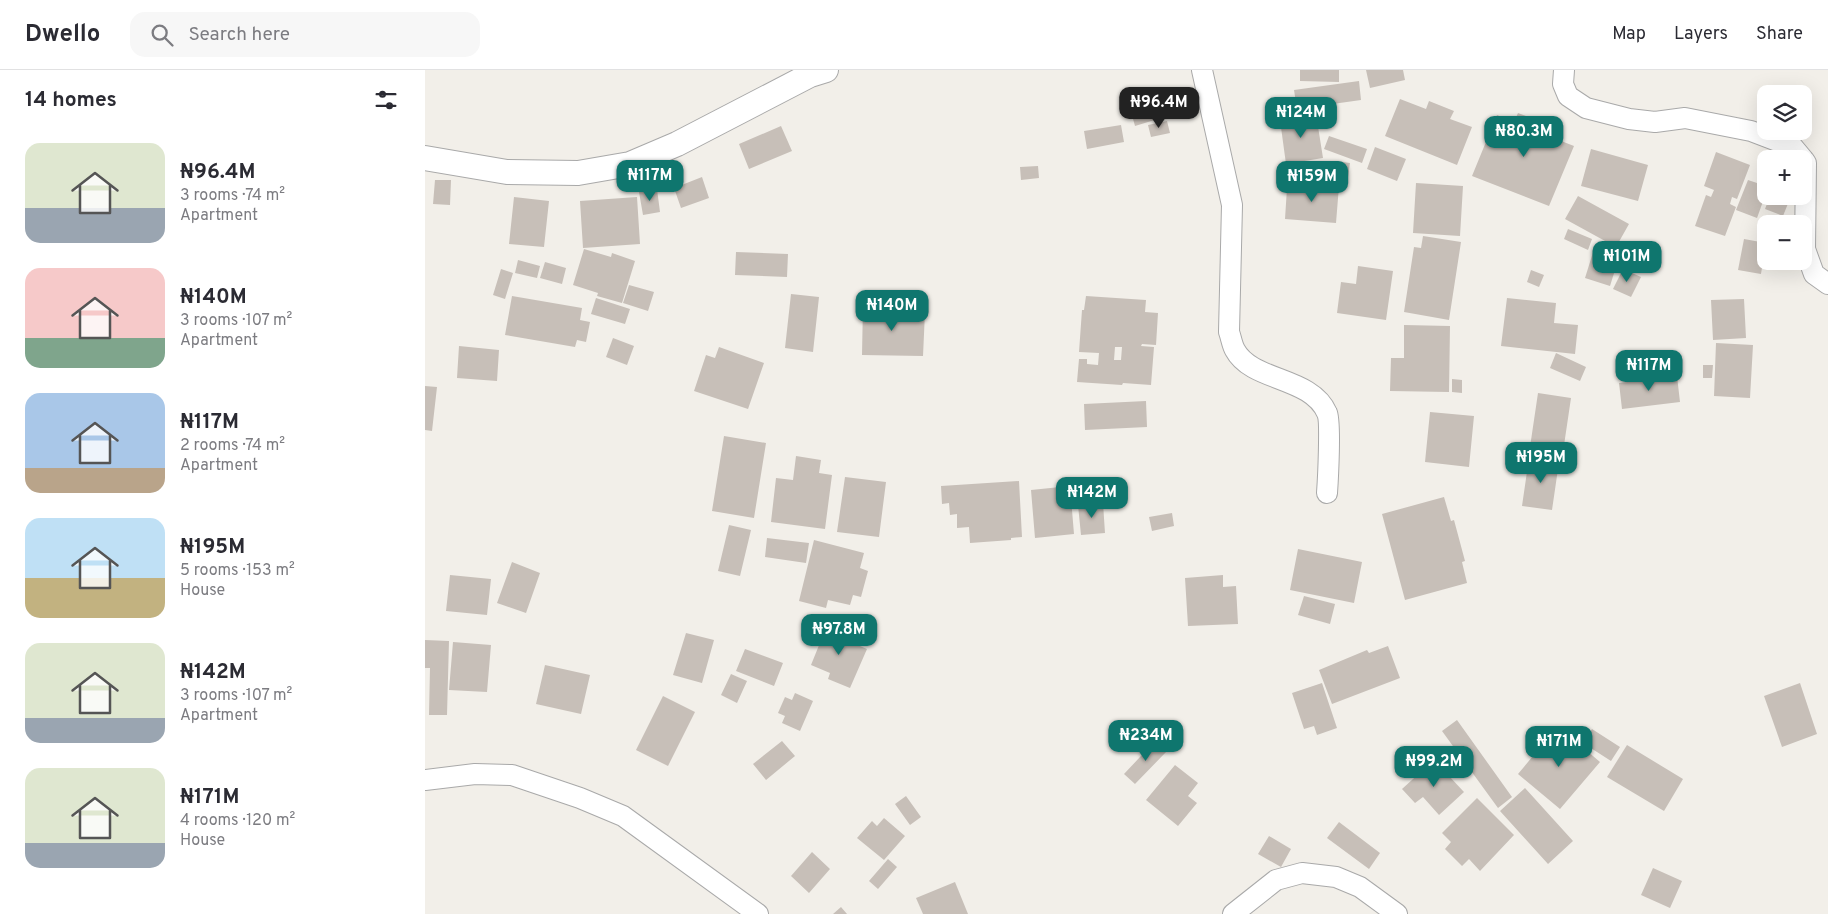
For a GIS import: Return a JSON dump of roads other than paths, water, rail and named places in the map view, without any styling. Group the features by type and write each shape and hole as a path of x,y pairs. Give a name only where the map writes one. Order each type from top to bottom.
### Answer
{"street":[{"path":"425,158 507,172 578,173 630,164 677,144 810,75 826,70"},
{"path":"1202,70 1232,205 1229,332 1235,350 1246,364 1295,385 1317,397 1328,414 1327,493"},
{"path":"1564,70 1563,84 1568,96 1586,108 1629,119 1655,122 1685,118 1751,131 1793,147 1796,150"},
{"path":"1806,205 1805,250 1814,274 1828,284"},
{"path":"425,780 475,774 512,775 580,798 623,816 758,914"},
{"path":"1233,914 1276,880 1303,873 1336,877 1360,887 1397,914"}]}
